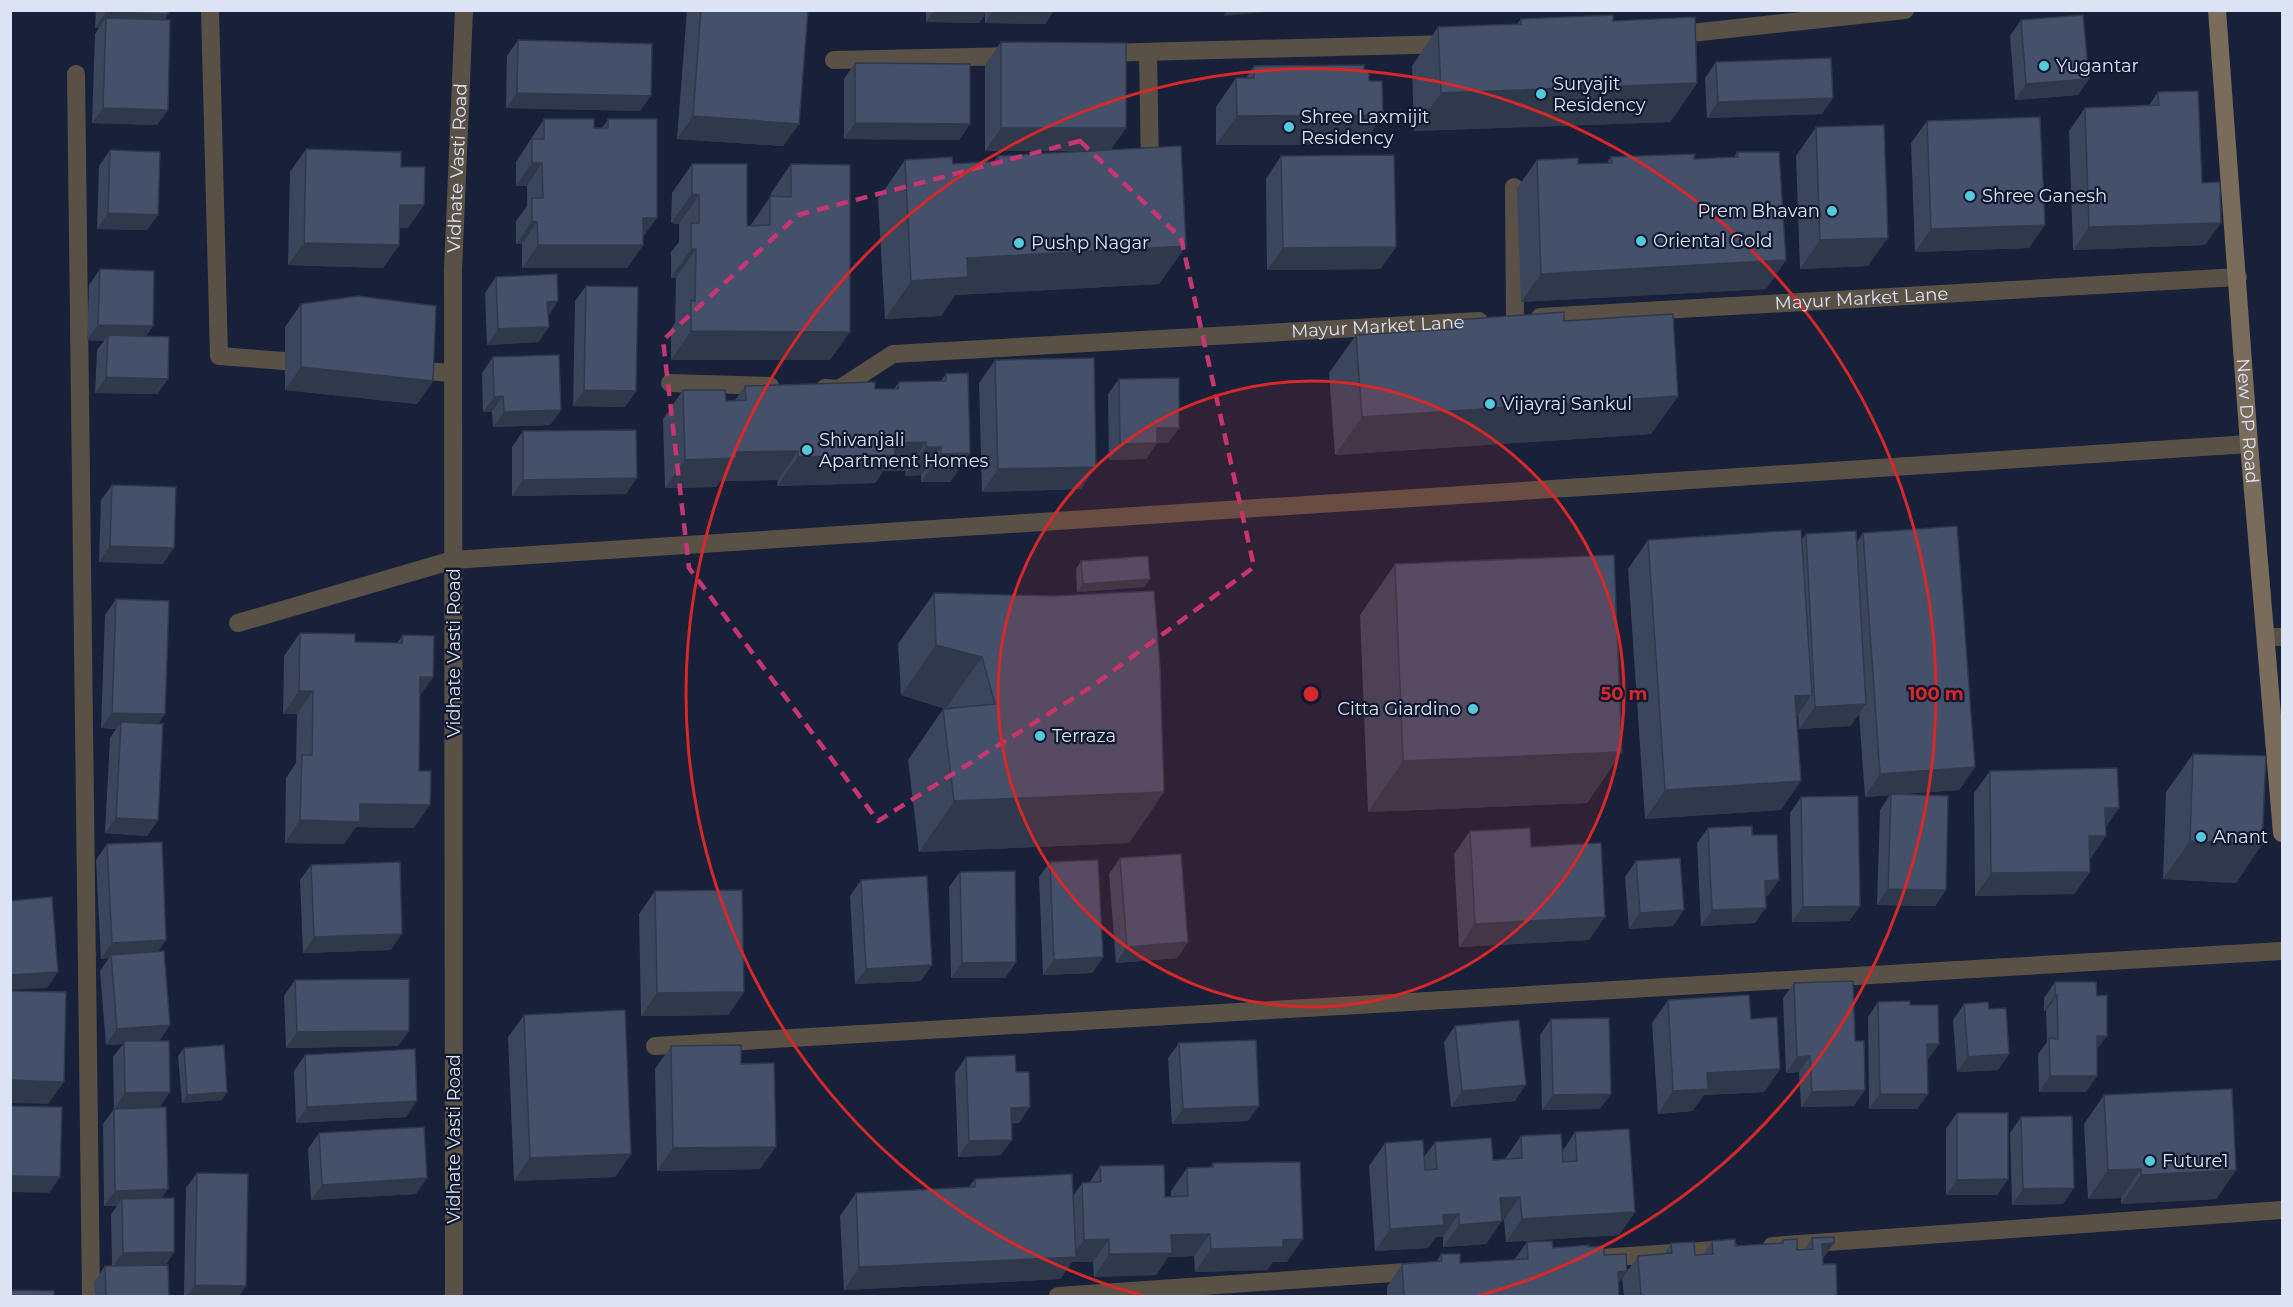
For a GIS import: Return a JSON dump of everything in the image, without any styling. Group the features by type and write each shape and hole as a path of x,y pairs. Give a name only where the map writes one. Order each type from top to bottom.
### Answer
{"street":[{"path":"210,10 219,356 325,364"},
{"name":"Vidhate Vasti Road","path":"454,1296 453,270 464,10"},
{"path":"1654,37 1905,10"},
{"name":"New DP Road","path":"2217,10 2249,444 2274,637 2283,833"},
{"path":"1090,54 1466,44"},
{"path":"1148,52 1150,168"},
{"path":"834,60 1032,55"},
{"path":"76,74 91,1296"},
{"path":"1503,319 1514,187"},
{"name":"Mayur Market Lane","path":"806,388 839,389 893,354 2238,278"},
{"path":"395,369 453,373"},
{"path":"670,383 783,387"},
{"path":"238,623 453,560 2249,444"},
{"path":"655,1046 2283,951"},
{"path":"1581,1260 2283,1210"},
{"path":"1058,1296 1438,1270"}],"highlighted area":[{"path":"1080,141 1181,238 1254,567 1091,687 878,821 689,568 663,340 798,215"}],"building":[{"path":"106,10 168,10 168,14 106,12"},
{"path":"701,10 808,10 799,124 693,116"},
{"path":"1613,15 1613,21 1695,17 1697,83 1441,93 1438,27 1521,24 1521,19"},
{"name":"Yugantar","path":"2083,15 2089,79 2026,84 2021,20"},
{"path":"106,18 170,20 168,110 103,108"},
{"path":"518,40 652,44 651,96 517,93"},
{"path":"1001,42 1126,43 1126,128 1001,128"},
{"path":"1831,58 1833,98 1718,102 1716,62"},
{"path":"855,63 970,64 970,124 855,123"},
{"path":"1364,65 1364,70 1369,70 1369,81 1382,81 1383,115 1237,116 1236,78 1254,78 1254,66"},
{"path":"2198,91 2202,183 2220,182 2221,223 2089,227 2085,108 2159,105 2158,92"},
{"name":"Shree Ganesh","path":"2040,117 2045,225 1931,229 1927,121"},
{"path":"544,119 594,119 594,128 608,128 608,119 657,119 657,218 643,218 643,245 538,245 537,222 532,221 532,198 543,198 542,163 532,163 532,139 544,139"},
{"path":"1884,125 1888,238 1820,240 1816,127"},
{"path":"1181,146 1186,246 967,258 968,277 911,281 905,160 952,157 953,164 998,161 998,156"},
{"path":"306,149 401,152 401,167 425,167 424,205 400,205 399,245 304,243"},
{"path":"110,150 160,152 158,215 108,213"},
{"name":"Oriental Gold","path":"1737,152 1779,152 1786,260 1541,274 1537,160 1578,158 1578,164 1612,163 1611,157 1695,154 1694,159 1738,157"},
{"path":"1394,155 1396,247 1283,248 1281,156"},
{"path":"692,164 747,164 747,226 770,225 770,196 791,197 791,164 850,165 850,332 691,331 691,300 695,301 696,249 691,249 691,223 699,223 699,195 692,194"},
{"path":"100,269 154,271 153,326 98,325"},
{"path":"557,274 558,301 547,302 549,327 498,329 496,277"},
{"path":"586,286 638,287 636,391 584,390"},
{"path":"358,296 436,306 433,381 301,367 301,304"},
{"path":"1564,312 1564,321 1673,314 1678,396 1362,417 1356,335 1457,329 1456,320"},
{"path":"108,335 169,337 168,379 106,377"},
{"path":"559,355 561,410 504,412 503,396 494,397 493,357"},
{"path":"1094,358 1096,467 998,469 995,360"},
{"path":"968,373 970,453 941,454 941,447 926,447 926,442 894,443 895,455 798,457 798,451 736,452 737,458 685,460 683,390 725,390 726,401 746,400 745,386 875,382 875,389 898,389 899,382 946,381 946,374"},
{"path":"1179,378 1179,428 1157,428 1157,443 1120,444 1119,379"},
{"path":"636,430 637,478 523,480 523,431"},
{"path":"112,485 176,487 174,548 110,546"},
{"path":"1957,526 1975,767 1880,774 1863,533"},
{"path":"1801,530 1812,695 1795,696 1801,781 1665,790 1648,540"},
{"path":"1856,531 1866,704 1815,707 1806,534"},
{"name":"Citta Giardino","path":"1614,555 1622,752 1403,761 1395,564"},
{"path":"1148,556 1150,579 1083,584 1081,561"},
{"path":"1154,591 1160,667 1164,792 954,801 943,709 995,704 982,657 936,645 934,593 1052,596"},
{"path":"116,599 169,601 165,714 112,713"},
{"path":"300,633 355,634 355,642 402,643 403,635 434,636 433,677 420,677 419,771 431,771 430,805 360,804 360,822 300,820 302,755 312,755 313,691 299,691"},
{"path":"121,722 163,724 158,820 116,818"},
{"path":"2193,754 2266,756 2262,844 2190,841"},
{"path":"2117,768 2119,808 2105,808 2106,836 2089,836 2090,872 1991,873 1990,771"},
{"path":"1891,794 1948,796 1946,890 1888,889"},
{"path":"1858,796 1860,906 1803,907 1801,797"},
{"path":"1752,826 1752,835 1777,835 1779,880 1765,881 1766,908 1712,910 1708,828"},
{"path":"1530,828 1531,847 1601,843 1605,917 1475,924 1470,831"},
{"path":"162,842 166,940 112,943 107,844"},
{"path":"1181,854 1188,942 1127,947 1120,858"},
{"path":"1680,858 1684,910 1640,913 1636,861"},
{"path":"1098,860 1103,957 1054,960 1050,862"},
{"path":"400,862 402,934 314,937 311,865"},
{"path":"1015,871 1016,962 962,963 960,872"},
{"path":"927,876 932,965 866,969 861,880"},
{"path":"742,890 744,992 657,993 655,891"},
{"path":"52,897 58,972 10,975 10,901"},
{"path":"164,951 170,1025 117,1029 111,955"},
{"path":"409,979 409,1031 297,1032 295,980"},
{"path":"1853,981 1855,1041 1864,1041 1865,1090 1812,1092 1810,1056 1797,1057 1794,983"},
{"path":"2055,982 2096,982 2097,996 2107,995 2107,1036 2097,1036 2097,1076 2050,1076 2049,1038 2058,1039"},
{"path":"10,991 66,992 64,1082 10,1080"},
{"path":"1749,995 1751,1019 1777,1017 1780,1069 1707,1073 1708,1089 1673,1091 1668,1000"},
{"path":"1910,1001 1910,1005 1938,1005 1939,1044 1927,1044 1928,1094 1880,1094 1878,1002"},
{"path":"1988,1002 1989,1009 2006,1008 2009,1054 1968,1057 1964,1004"},
{"path":"625,1010 631,1154 530,1158 524,1015"},
{"path":"1609,1018 1611,1094 1553,1095 1551,1019"},
{"path":"1519,1020 1526,1085 1462,1091 1455,1026"},
{"path":"1256,1040 1259,1106 1183,1109 1179,1043"},
{"path":"124,1041 169,1041 170,1092 125,1093"},
{"path":"224,1045 227,1092 187,1095 184,1048"},
{"path":"741,1045 741,1064 774,1063 776,1147 673,1148 671,1046"},
{"path":"415,1049 417,1101 307,1107 305,1055"},
{"path":"1015,1055 1016,1072 1029,1072 1030,1107 1011,1108 1012,1140 969,1141 966,1057"},
{"path":"2232,1089 2236,1170 2141,1175 2141,1169 2108,1170 2104,1095"},
{"path":"10,1106 62,1107 60,1177 10,1176"},
{"path":"166,1107 168,1189 115,1191 114,1109"},
{"path":"1957,1113 2008,1113 2008,1179 1957,1180"},
{"path":"2072,1116 2074,1188 2023,1189 2021,1117"},
{"path":"424,1127 427,1178 322,1185 319,1133"},
{"path":"1629,1129 1635,1212 1522,1219 1520,1197 1500,1198 1502,1221 1459,1225 1459,1214 1443,1215 1444,1225 1390,1229 1385,1143 1423,1140 1425,1170 1437,1169 1435,1142 1491,1138 1493,1160 1522,1158 1521,1136 1561,1134 1563,1162 1577,1161 1575,1132"},
{"path":"1300,1162 1303,1239 1283,1240 1283,1247 1211,1249 1210,1234 1171,1235 1172,1253 1109,1254 1109,1239 1084,1240 1082,1183 1101,1182 1100,1166 1164,1165 1165,1197 1188,1196 1187,1168 1213,1167 1213,1163"},
{"path":"197,1173 248,1174 246,1286 195,1285"},
{"path":"1072,1174 1076,1257 859,1267 856,1193 975,1187 975,1179"},
{"path":"174,1198 174,1252 123,1253 122,1199"},
{"path":"1834,1237 1834,1243 1822,1244 1823,1264 1836,1264 1837,1296 1641,1296 1638,1256 1672,1253 1671,1243 1694,1242 1695,1255 1713,1254 1712,1241 1735,1239 1735,1246 1783,1243 1783,1240 1797,1239 1797,1250 1813,1249 1812,1238"},
{"path":"1552,1241 1553,1248 1604,1246 1604,1255 1626,1254 1627,1271 1618,1272 1619,1296 1404,1296 1402,1264 1442,1261 1441,1254 1460,1254 1460,1263 1528,1259 1527,1242"},
{"path":"168,1265 169,1296 106,1296 105,1266"},
{"path":"10,1290 54,1291 54,1296 10,1296"}],"place":[{"name":"Yugantar","path":"2044,66"},
{"name":"Suryajit Residency","path":"1541,94"},
{"name":"Shree Laxmijit Residency","path":"1289,127"},
{"name":"Shree Ganesh","path":"1970,196"},
{"name":"Prem Bhavan","path":"1832,211"},
{"name":"Oriental Gold","path":"1641,241"},
{"name":"Pushp Nagar","path":"1019,243"},
{"name":"Vijayraj Sankul","path":"1490,404"},
{"name":"Shivanjali Apartment Homes","path":"807,450"},
{"name":"Citta Giardino","path":"1473,709"},
{"name":"Terraza","path":"1040,736"},
{"name":"Anant","path":"2201,837"},
{"name":"Future1","path":"2150,1161"}]}
